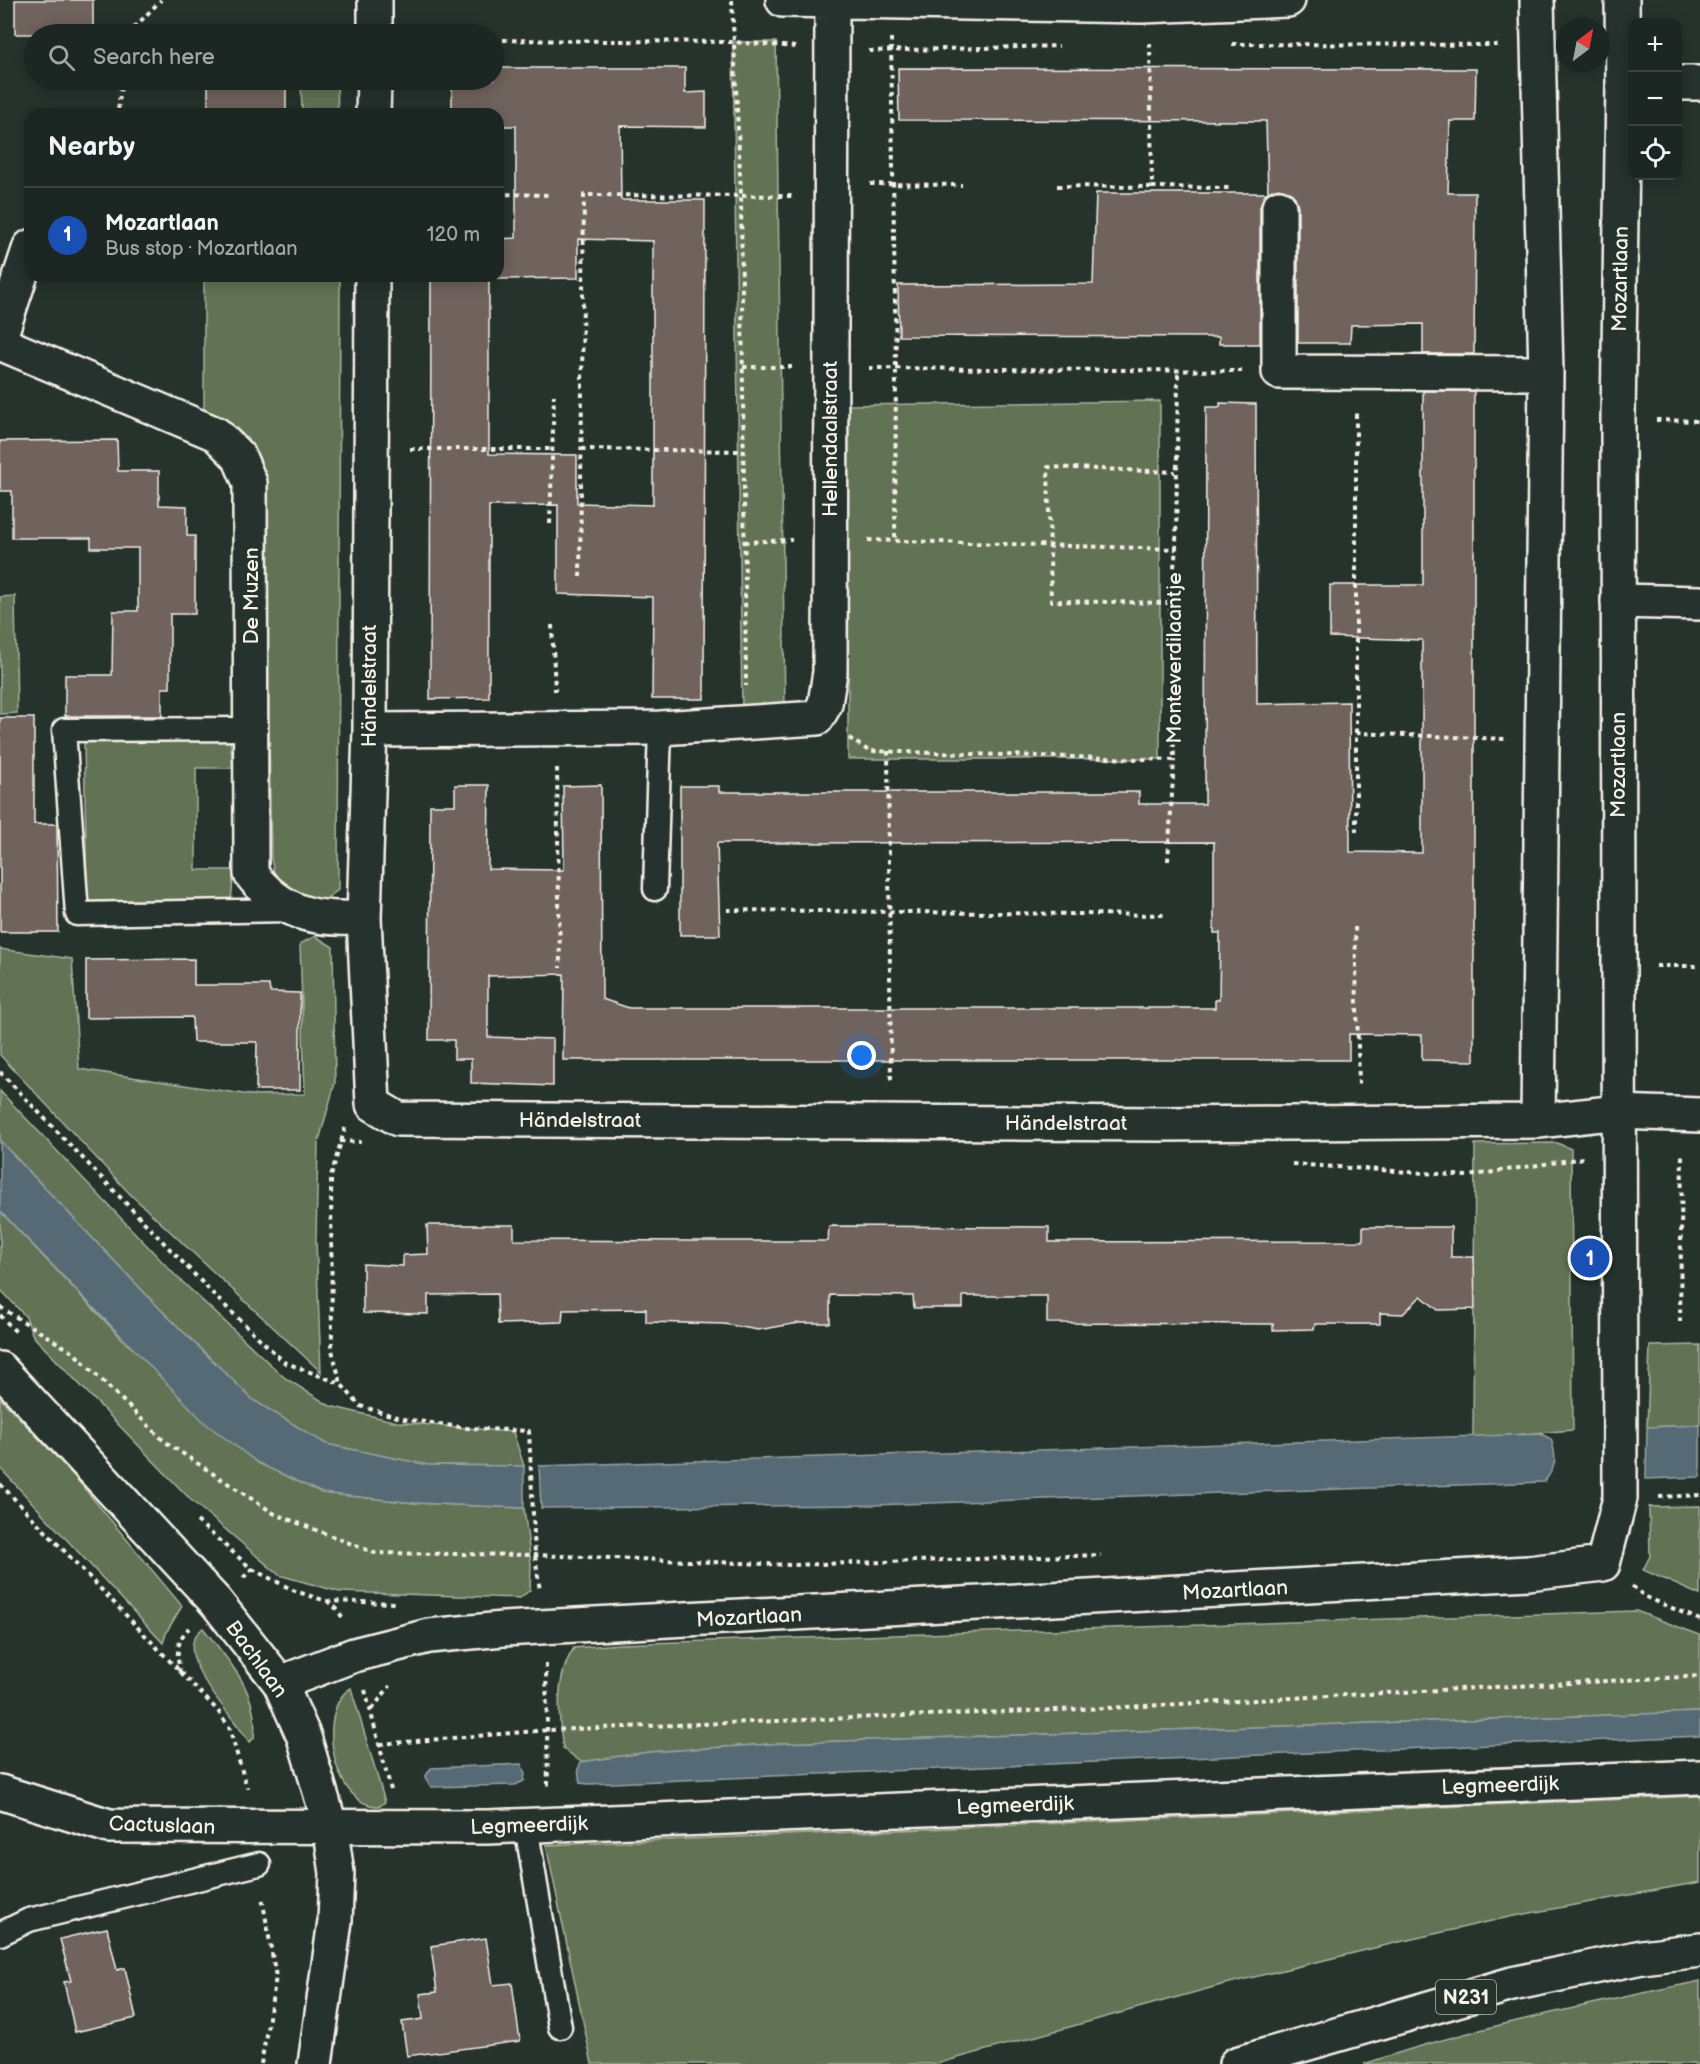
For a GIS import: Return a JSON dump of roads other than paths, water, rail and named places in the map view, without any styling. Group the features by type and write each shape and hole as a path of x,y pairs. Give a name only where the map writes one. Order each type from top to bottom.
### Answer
{"street":[{"path":"375,0 375,24"},
{"path":"783,0 1149,6 1288,0"},
{"path":"1537,0 1546,373 1538,1121"},
{"name":"Mozartlaan","path":"280,1683 354,1655 429,1636 546,1627 1528,1573 1603,1564 1620,1498 1618,419 1628,84 1622,0"},
{"name":"Hellendaalstraat","path":"660,728 817,717 825,704 830,672 832,1"},
{"path":"1682,83 1700,83"},
{"path":"373,108 374,90"},
{"path":"1279,207 1279,372 1546,373"},
{"path":"0,337 24,264"},
{"name":"Händelstraat","path":"372,282 370,730 364,918 373,1104 398,1119 1359,1122 1538,1121 1619,1112 1691,1115"},
{"name":"De Muzen","path":"0,343 216,434 239,457 250,483 251,874 266,894 292,910 324,919 364,918"},
{"path":"1618,601 1700,603"},
{"path":"370,730 660,728"},
{"name":"Bachlaan","path":"0,1369 216,1602 280,1683 304,1737 330,1825 337,1873 335,1921 315,2064"},
{"name":"Legmeerdijk","path":"330,1825 400,1828 537,1825 1700,1777"},
{"name":"Cactuslaan","path":"0,1792 109,1826 330,1825"},
{"name":"N231","path":"1236,2064 1512,1984 1642,1958 1700,1950"}],"lane":[{"path":"655,889 660,728"},
{"path":"252,729 64,730 77,914 292,910"},
{"path":"537,1825 560,2027"},
{"path":"0,1934 29,1920 259,1864"}],"water":[{"path":"0,1141 161,1310 253,1400 326,1444 428,1465 524,1466 524,1508 415,1503 322,1493 258,1463 205,1423 0,1211"},
{"path":"1700,1425 1700,1477 1646,1479 1647,1427"},
{"path":"1541,1434 1551,1439 1555,1457 1554,1466 1544,1482 874,1505 541,1508 539,1466"},
{"path":"1700,1712 1700,1736 589,1784 580,1783 578,1769 581,1762 649,1752 785,1743"},
{"path":"521,1764 525,1773 524,1781 515,1785 431,1787 425,1777 431,1768"}],"place":[{"name":"Mozartlaan","path":"1590,1258"}]}
